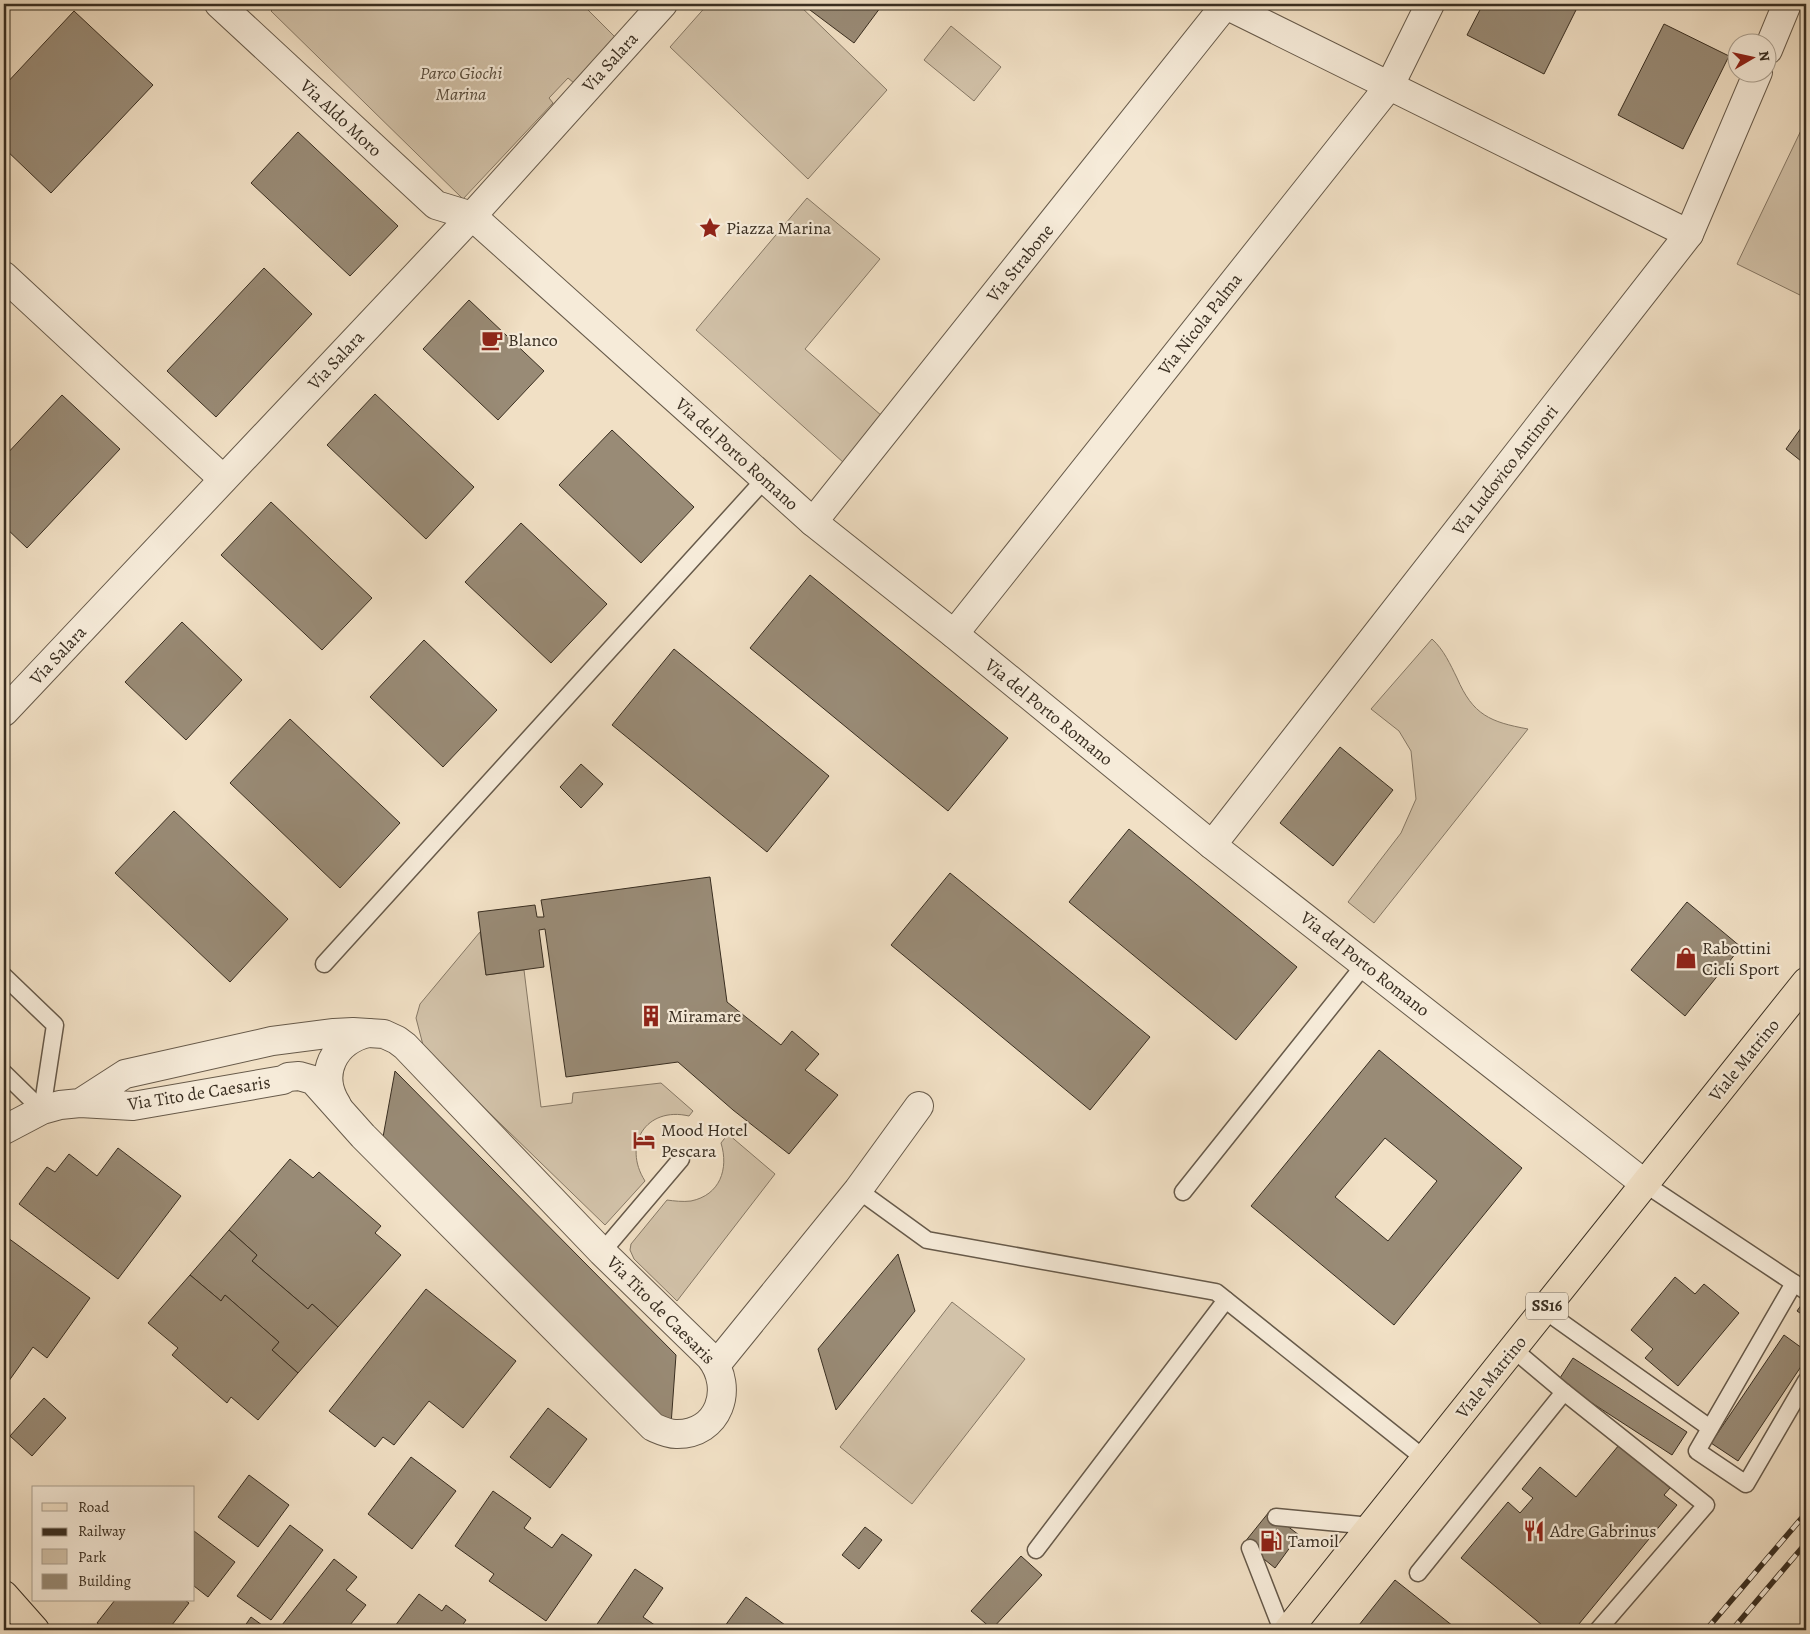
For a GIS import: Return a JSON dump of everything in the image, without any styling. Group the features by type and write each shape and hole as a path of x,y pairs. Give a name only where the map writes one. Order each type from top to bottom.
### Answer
{"main road":[{"name":"Viale Matrino","path":"1288,1630 1806,982"},
{"path":"4,1595 35,1630"}],"street":[{"name":"Via Aldo Moro","path":"219,4 436,205 472,216"},
{"name":"Via Salara","path":"4,712 472,216 663,4"},
{"name":"Via Nicola Palma","path":"954,634 1390,85 1430,4"},
{"path":"1776,32 1788,4 1806,13"},
{"path":"1226,5 1689,234"},
{"name":"Via Strabone","path":"813,522 1226,5"},
{"name":"Via Ludovico Antinori","path":"1212,845 1689,234 1754,82"},
{"name":"Via del Porto Romano","path":"472,216 813,522 954,634 1212,845 1645,1184"},
{"path":"4,276 223,480"},
{"name":"Via Tito de Caesaris","path":"80,1103 125,1074 272,1041 334,1033 384,1034 398,1040 406,1046 602,1252 716,1365 722,1380 722,1399 717,1412 707,1423 696,1430 674,1434 654,1427 364,1136 313,1080 299,1076 288,1077"},
{"name":"Via Tito de Caesaris","path":"339,1108 332,1097 328,1083 329,1068 334,1055 344,1044 356,1036 370,1033"},
{"name":"Via Tito de Caesaris","path":"4,1130 42,1110 80,1103 133,1106 283,1080 295,1070 297,1058 291,1046 280,1041"},
{"path":"716,1365 858,1190 919,1106"}],"lane":[{"path":"324,964 765,479"},
{"path":"1182,1192 1365,964"},
{"path":"4,976 55,1025 42,1110"},
{"path":"4,1073 42,1110"},
{"path":"602,1252 681,1159"},
{"path":"1645,1184 1800,1287 1697,1451 1746,1484 1806,1381"},
{"path":"858,1190 928,1240 1216,1292 1425,1459"},
{"path":"1036,1550 1226,1300"},
{"path":"1544,1310 1710,1428"},
{"path":"1513,1349 1706,1505 1598,1630"},
{"path":"1418,1573 1564,1392"},
{"path":"1276,1517 1297,1524 1371,1526"},
{"path":"1250,1548 1264,1569 1282,1630"}],"green space":[{"name":"Parco Giochi Marina","path":"278,4 582,4 616,38 574,83 568,78 549,98 553,103 463,199 271,11"},
{"path":"708,4 798,4 887,90 808,179 670,47"},
{"path":"951,26 1001,67 974,101 924,60"},
{"path":"1806,120 1806,298 1737,264"},
{"path":"807,198 880,259 805,349 882,416 844,463 696,330"},
{"path":"1432,639 1443,652 1463,691 1476,709 1493,720 1528,729 1374,923 1348,902 1401,833 1416,799 1411,751 1399,731 1371,709"},
{"path":"480,932 486,975 524,970 541,1107 572,1103 573,1093 661,1083 693,1111 689,1116 674,1114 661,1117 650,1123 642,1131 637,1142 636,1154 645,1181 605,1225 473,1097 423,1045 416,1018 420,1004"},
{"path":"728,1134 775,1174 677,1301 634,1259 630,1250 631,1244 667,1200 691,1201 701,1198 715,1187 723,1171 724,1162 721,1143"},
{"path":"952,1302 1025,1359 912,1504 840,1447"}],"building":[{"path":"802,4 883,4 854,43"},
{"path":"1483,4 1579,4 1544,74 1467,35"},
{"path":"74,11 153,85 51,193 4,148 4,86"},
{"path":"1664,24 1728,56 1683,149 1618,115"},
{"path":"298,132 398,226 350,276 251,183"},
{"path":"264,268 312,314 216,417 167,371"},
{"path":"469,300 544,371 498,420 423,349"},
{"path":"375,394 474,487 426,539 327,445"},
{"path":"62,395 120,449 27,548 4,526 4,457"},
{"path":"1806,421 1806,465 1786,449"},
{"path":"612,430 694,507 641,563 559,485"},
{"path":"271,502 372,598 322,650 221,555"},
{"path":"521,523 607,604 551,663 465,582"},
{"path":"810,575 1008,738 948,811 750,648"},
{"path":"182,622 242,680 186,740 125,682"},
{"path":"424,640 497,710 443,767 370,697"},
{"path":"674,649 829,776 767,852 612,725"},
{"path":"290,719 400,823 340,888 230,783"},
{"path":"1340,747 1393,790 1333,866 1280,823"},
{"path":"581,764 603,784 581,808 560,787"},
{"path":"174,811 288,919 230,982 115,873"},
{"path":"1129,829 1297,967 1236,1040 1069,902"},
{"path":"950,873 1150,1037 1090,1110 891,945"},
{"name":"Miramare","path":"710,877 727,1002 781,1045 792,1031 819,1054 805,1070 838,1095 789,1154 733,1110 678,1062 566,1077 545,929 539,930 544,967 486,975 478,912 535,905 537,917 544,917 541,900"},
{"name":"Rabottini Cicli Sport","path":"1687,902 1741,947 1685,1016 1631,970"},
{"path":"1379,1050 1522,1168 1394,1325 1251,1206","holes":["1385,1138 1437,1181 1388,1241 1335,1197"]},
{"path":"395,1071 676,1355 671,1425 383,1137"},
{"path":"118,1148 181,1196 118,1279 19,1204 47,1167 55,1172 69,1154 97,1176"},
{"path":"290,1159 313,1178 319,1172 381,1226 375,1233 401,1255 338,1327 312,1304 308,1309 252,1261 257,1255 229,1230"},
{"path":"229,1230 257,1255 252,1261 308,1309 312,1304 338,1327 298,1373 272,1350 279,1342 225,1295 221,1301 190,1275"},
{"path":"4,1235 90,1298 47,1358 33,1347 6,1385 4,1383"},
{"path":"898,1254 915,1311 836,1410 818,1349"},
{"path":"190,1275 221,1301 225,1295 279,1342 272,1350 298,1373 258,1420 231,1397 227,1403 172,1355 178,1348 148,1323"},
{"path":"1675,1277 1695,1294 1704,1284 1739,1313 1678,1386 1645,1358 1653,1349 1631,1330"},
{"path":"426,1289 516,1361 463,1428 429,1401 394,1445 383,1437 375,1447 329,1411"},
{"path":"1804,1301 1806,1302 1806,1317 1797,1311"},
{"path":"1784,1335 1806,1351 1806,1359 1738,1461 1711,1443"},
{"path":"1573,1358 1687,1432 1672,1455 1558,1381"},
{"path":"44,1398 66,1418 32,1456 10,1436"},
{"path":"548,1408 587,1439 550,1488 510,1457"},
{"path":"1619,1445 1670,1488 1664,1495 1677,1505 1574,1630 1548,1630 1461,1558 1508,1502 1520,1513 1533,1498 1522,1489 1540,1467 1576,1497"},
{"path":"411,1457 456,1491 412,1549 368,1514"},
{"path":"249,1475 289,1505 258,1547 218,1517"},
{"path":"493,1491 531,1518 524,1528 552,1548 562,1534 592,1555 546,1621 489,1581 494,1574 455,1546"},
{"path":"1269,1512 1299,1535 1275,1568 1244,1543"},
{"path":"290,1525 323,1550 271,1620 237,1596"},
{"path":"865,1527 882,1540 859,1569 842,1555"},
{"path":"195,1532 235,1562 208,1597 195,1587"},
{"path":"1021,1556 1042,1575 992,1629 971,1611"},
{"path":"334,1559 357,1577 346,1590 366,1605 346,1630 288,1630 282,1625"},
{"path":"635,1569 663,1588 643,1617 662,1630 593,1630"},
{"path":"1395,1580 1458,1630 1355,1630"},
{"path":"419,1594 442,1611 446,1605 466,1620 459,1630 392,1630"},
{"path":"746,1597 792,1630 722,1630"},
{"path":"113,1602 189,1603 168,1630 107,1630 97,1623"},
{"path":"251,1617 266,1628 265,1630 242,1630"}],"railway":[{"path":"1706,1630 1806,1513"},
{"path":"1732,1630 1806,1543"}],"place":[{"name":"Piazza Marina","path":"710,228"},
{"name":"Blanco","path":"492,340"},
{"name":"Rabottini Cicli Sport","path":"1686,958"},
{"name":"Miramare","path":"651,1016"},
{"name":"Mood Hotel Pescara","path":"644,1140"},
{"name":"Adre Gabrinus","path":"1534,1531"},
{"name":"Tamoil","path":"1271,1541"}]}
